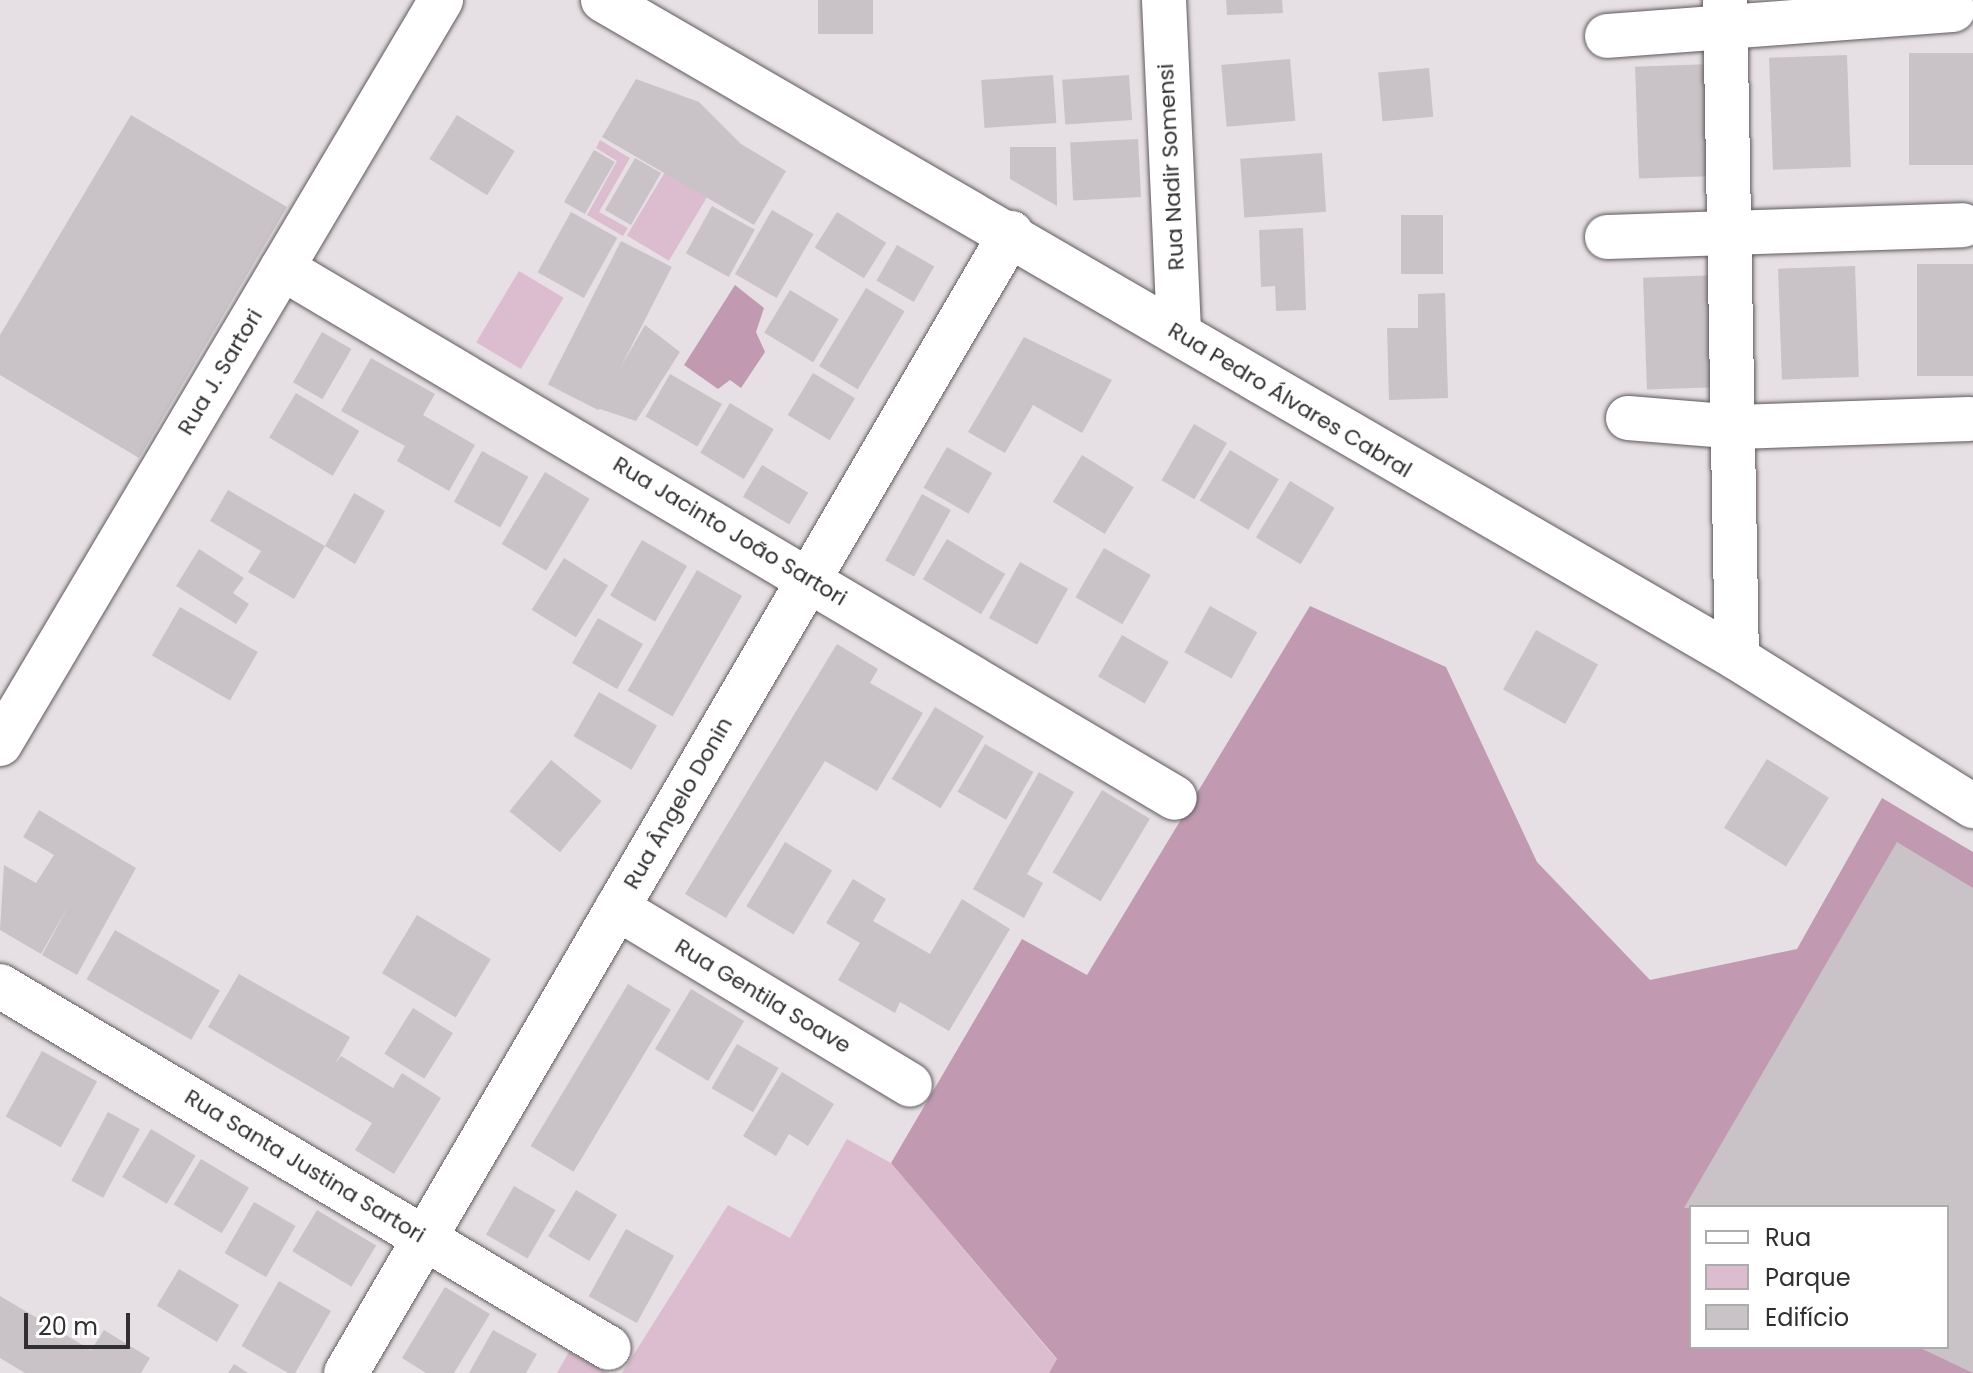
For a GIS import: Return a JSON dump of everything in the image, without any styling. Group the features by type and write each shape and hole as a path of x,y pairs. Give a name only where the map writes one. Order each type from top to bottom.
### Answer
{"street":[{"name":"Rua J. Sartori","path":"0,744 441,0"},
{"name":"Rua Pedro Álvares Cabral","path":"603,0 643,13 1179,333 1737,658 1973,806"},
{"name":"Rua Nadir Somensi","path":"1164,0 1179,333"},
{"path":"1607,36 1725,13 1953,10"},
{"path":"1725,13 1725,232 1737,427 1737,658"},
{"path":"1607,237 1963,225"},
{"name":"Rua Ângelo Donin","path":"346,1373 1011,233"},
{"name":"Rua Jacinto João Sartori","path":"282,268 810,578 1175,798"},
{"path":"1628,418 1737,427 1969,419"},
{"name":"Rua Gentila Soave","path":"617,908 910,1085"},
{"name":"Rua Santa Justina Sartori","path":"0,986 609,1348"}],"green space":[{"path":"600,140 630,158 599,212 628,228 623,236 587,215 617,161 596,148"},
{"path":"665,172 707,197 669,261 627,235"},
{"path":"519,271 564,298 521,369 476,342"},
{"path":"847,1139 891,1163 1057,1360 1049,1373 622,1373 728,1205 790,1238"},
{"path":"569,1352 609,1373 557,1373"}],"shaded area":[{"path":"735,285 764,308 756,332 765,352 741,388 730,380 718,389 684,365"},
{"path":"1310,606 1446,667 1537,862 1650,980 1797,949 1882,798 1973,852 1973,1373 1049,1373 1057,1359 891,1163 1022,939 1087,975"}],"building":[{"path":"818,0 873,0 873,34 818,34"},
{"path":"1226,0 1282,0 1283,13 1227,15"},
{"path":"1909,53 1973,53 1973,165 1909,165"},
{"path":"1847,55 1851,167 1773,170 1769,58"},
{"path":"1290,59 1295,121 1227,127 1221,65"},
{"path":"1712,64 1716,176 1639,179 1635,67"},
{"path":"1429,68 1433,117 1382,121 1378,72"},
{"path":"1053,75 1056,123 985,128 981,80"},
{"path":"1129,75 1132,120 1065,125 1062,80"},
{"path":"636,79 699,102 741,144 786,171 754,225 602,137"},
{"path":"131,115 287,207 139,458 0,375 0,335"},
{"path":"457,115 515,151 487,195 429,159"},
{"path":"1138,139 1141,197 1073,200 1070,143"},
{"path":"1010,147 1056,147 1057,206 1010,179"},
{"path":"594,150 615,162 585,214 564,202"},
{"path":"1322,153 1326,212 1244,218 1240,159"},
{"path":"635,158 661,173 631,225 605,210"},
{"path":"712,206 755,230 729,277 686,253"},
{"path":"772,210 814,234 777,298 735,274"},
{"path":"571,212 617,238 584,298 538,272"},
{"path":"837,212 886,243 864,278 815,248"},
{"path":"1401,215 1443,215 1443,274 1401,274"},
{"path":"1303,228 1306,310 1276,311 1275,286 1261,287 1259,230"},
{"path":"621,241 672,267 599,410 548,384"},
{"path":"897,245 934,267 914,302 876,281"},
{"path":"1917,264 1973,264 1973,376 1917,376"},
{"path":"1855,266 1859,377 1782,380 1778,269"},
{"path":"1720,275 1724,387 1647,390 1643,278"},
{"path":"866,288 905,311 858,389 819,366"},
{"path":"790,290 839,319 813,362 764,333"},
{"path":"1445,293 1448,398 1389,400 1387,328 1418,328 1418,294"},
{"path":"645,325 680,352 636,421 597,408"},
{"path":"322,332 351,349 322,399 293,382"},
{"path":"1024,337 1112,380 1082,433 1033,405 1005,453 968,432"},
{"path":"371,358 435,394 423,415 475,445 449,491 397,461 405,446 341,411"},
{"path":"813,373 855,398 830,440 788,415"},
{"path":"670,374 722,404 697,446 646,416"},
{"path":"296,393 359,431 333,476 269,438"},
{"path":"730,403 774,429 744,479 700,453"},
{"path":"1194,424 1227,443 1194,499 1162,480"},
{"path":"947,447 992,473 969,514 924,488"},
{"path":"1230,450 1279,479 1248,530 1200,501"},
{"path":"482,451 528,477 500,527 454,502"},
{"path":"1082,455 1134,487 1105,534 1053,502"},
{"path":"762,465 808,493 789,525 743,497"},
{"path":"545,472 590,499 546,571 502,544"},
{"path":"1290,481 1335,508 1301,564 1256,538"},
{"path":"228,490 325,546 294,599 248,572 261,551 210,521"},
{"path":"354,493 385,511 355,564 325,546"},
{"path":"922,494 951,510 914,576 885,560"},
{"path":"947,539 1005,574 981,614 923,579"},
{"path":"642,540 687,566 655,621 610,595"},
{"path":"1104,548 1151,575 1122,624 1076,597"},
{"path":"199,549 244,578 233,593 249,604 236,624 176,586"},
{"path":"564,558 608,586 576,637 532,610"},
{"path":"1020,562 1068,589 1037,645 989,618"},
{"path":"697,570 742,596 673,716 628,690"},
{"path":"1210,606 1257,632 1232,679 1184,652"},
{"path":"180,607 258,652 230,700 152,655"},
{"path":"598,618 643,644 617,689 572,663"},
{"path":"1536,630 1598,664 1565,724 1503,689"},
{"path":"1122,635 1169,662 1145,704 1098,677"},
{"path":"837,644 878,669 870,683 923,713 877,791 825,761 726,918 685,894"},
{"path":"599,692 657,726 632,770 574,736"},
{"path":"935,707 984,736 941,808 892,779"},
{"path":"985,744 1033,772 1006,820 958,792"},
{"path":"1767,759 1829,798 1786,866 1724,828"},
{"path":"551,760 602,801 560,852 509,811"},
{"path":"1039,772 1074,792 1027,874 1043,883 1024,918 973,889"},
{"path":"1102,790 1150,819 1101,901 1053,872"},
{"path":"39,810 136,868 77,975 42,955 70,903 41,954 0,930 4,865 36,883 54,855 23,837"},
{"path":"785,842 832,870 794,935 746,906"},
{"path":"1897,842 1973,888 1973,1373 1922,1349 1949,1349 1949,1205 1689,1205 1689,1208 1684,1208"},
{"path":"853,879 886,899 873,921 930,954 962,899 1010,929 949,1031 900,1002 895,1013 838,980 860,943 826,923"},
{"path":"417,915 491,959 456,1018 382,973"},
{"path":"115,930 220,990 191,1040 86,979"},
{"path":"239,974 350,1037 335,1064 341,1056 393,1088 402,1073 441,1098 394,1174 355,1150 372,1123 208,1027"},
{"path":"628,984 671,1010 574,1172 531,1146"},
{"path":"691,989 744,1021 708,1081 655,1049"},
{"path":"413,1008 453,1033 424,1079 384,1054"},
{"path":"737,1044 779,1068 753,1112 712,1088"},
{"path":"42,1051 97,1082 61,1147 6,1117"},
{"path":"782,1072 834,1104 808,1146 789,1134 776,1156 743,1136"},
{"path":"108,1112 140,1129 103,1198 71,1181"},
{"path":"151,1129 196,1156 167,1204 122,1177"},
{"path":"201,1159 249,1188 222,1233 174,1204"},
{"path":"514,1186 556,1210 528,1258 486,1234"},
{"path":"576,1190 617,1215 589,1261 548,1236"},
{"path":"254,1202 296,1226 266,1277 224,1253"},
{"path":"317,1210 376,1246 351,1287 292,1251"},
{"path":"626,1229 674,1256 637,1323 589,1296"},
{"path":"179,1269 239,1305 217,1342 157,1306"},
{"path":"279,1281 331,1311 295,1373 288,1373 242,1346"},
{"path":"445,1287 490,1314 454,1373 426,1373 402,1358"},
{"path":"0,1296 91,1350 104,1330 150,1358 141,1373 25,1373 0,1358"},
{"path":"493,1330 537,1354 526,1373 469,1373"},
{"path":"234,1364 248,1373 228,1373"}]}
